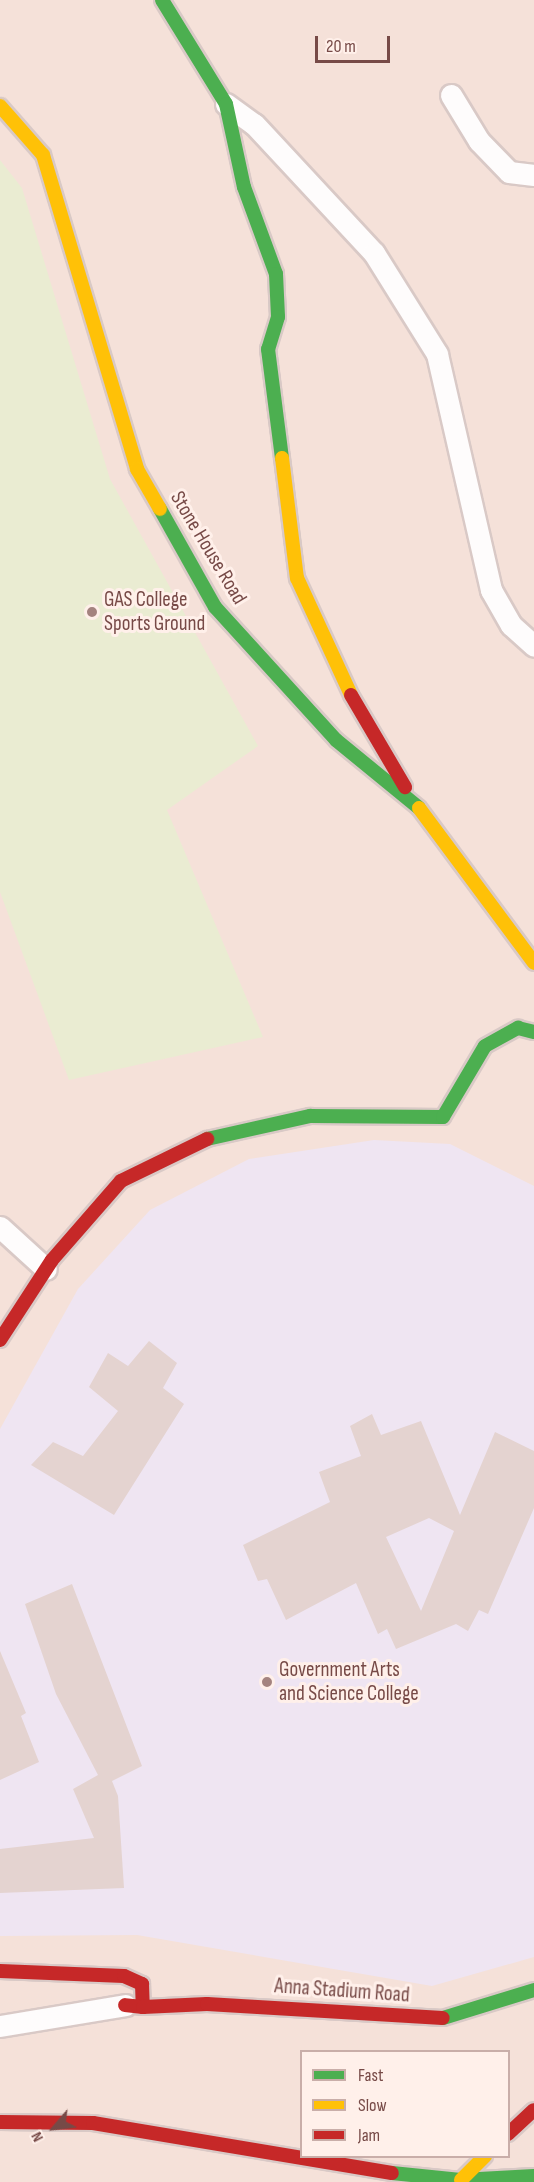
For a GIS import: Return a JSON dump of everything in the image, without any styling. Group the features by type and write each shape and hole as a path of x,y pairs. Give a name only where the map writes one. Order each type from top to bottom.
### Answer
{"street":[{"path":"162,0 226,104 244,187 276,274 278,318 268,349 297,578 351,695 415,803"},
{"path":"451,95 479,141 509,172 534,175"},
{"path":"226,104 254,124 374,253 437,354 491,590 511,625 534,646"},
{"name":"Stone House Road","path":"0,106 43,154 136,469 215,607 336,740 415,803 534,963"},
{"path":"0,1341 46,1269 121,1181 220,1133 310,1116 443,1117 485,1046 518,1028 534,1032"},
{"path":"0,1227 46,1269"},
{"path":"0,1971 124,1976 142,1984 134,2006 0,2026"},
{"name":"Anna Stadium Road","path":"134,2006 207,2004 441,2019 534,1990"},
{"path":"510,2132 534,2110"},
{"path":"0,2122 93,2123 346,2168 461,2180 534,2176"},
{"path":"461,2180 484,2158"}],"shaded area":[{"path":"0,0 534,0 534,2182 0,2182"},
{"name":"Government Arts and Science College","path":"374,1140 450,1144 534,1186 534,1957 432,1986 137,1935 0,1936 0,1429 78,1289 150,1210 249,1159"}],"green space":[{"name":"GAS College Sports Ground","path":"0,160 22,188 110,479 258,746 167,810 263,1037 69,1080 0,892"}],"building":[{"path":"149,1341 177,1363 163,1388 184,1404 114,1515 31,1465 53,1442 83,1456 118,1411 89,1387 108,1353 128,1366"},
{"path":"372,1414 381,1435 421,1421 460,1515 495,1432 534,1451 534,1508 488,1614 479,1610 468,1631 456,1624 396,1649 387,1629 378,1634 356,1583 286,1620 267,1579 258,1581 243,1545 330,1502 319,1472 361,1456 350,1426","holes":["429,1518 454,1531 421,1611 386,1537"]},
{"path":"72,1584 142,1766 112,1781 118,1796 124,1888 0,1893 0,1849 94,1838 73,1789 98,1775 56,1694 25,1604"},
{"path":"0,1651 26,1713 21,1716 39,1762 0,1780"}],"traffic: fast":[{"path":"162,0 226,104 244,187 276,274 278,317 268,349 282,458"},
{"path":"160,509 215,607 336,740 419,808"},
{"path":"207,1139 310,1116 443,1117 485,1046 518,1028 534,1032"},
{"path":"443,2018 534,1990"},
{"path":"392,2173 461,2180 534,2176"}],"traffic: slow":[{"path":"0,106 43,155 137,469 160,509"},
{"path":"282,458 297,578 351,695"},
{"path":"419,808 534,963"},
{"path":"461,2180 483,2158"}],"traffic: jam":[{"path":"351,695 405,787"},
{"path":"0,1340 52,1260 121,1181 207,1139"},
{"path":"0,1971 124,1976 142,1984 143,2007 125,2005"},
{"path":"143,2007 207,2004 443,2018"},
{"path":"510,2132 534,2110"},
{"path":"0,2122 93,2123 300,2158"},
{"path":"302,2158 392,2173"}],"place":[{"name":"GAS College Sports Ground","path":"92,612"},
{"name":"Government Arts and Science College","path":"267,1682"}]}
